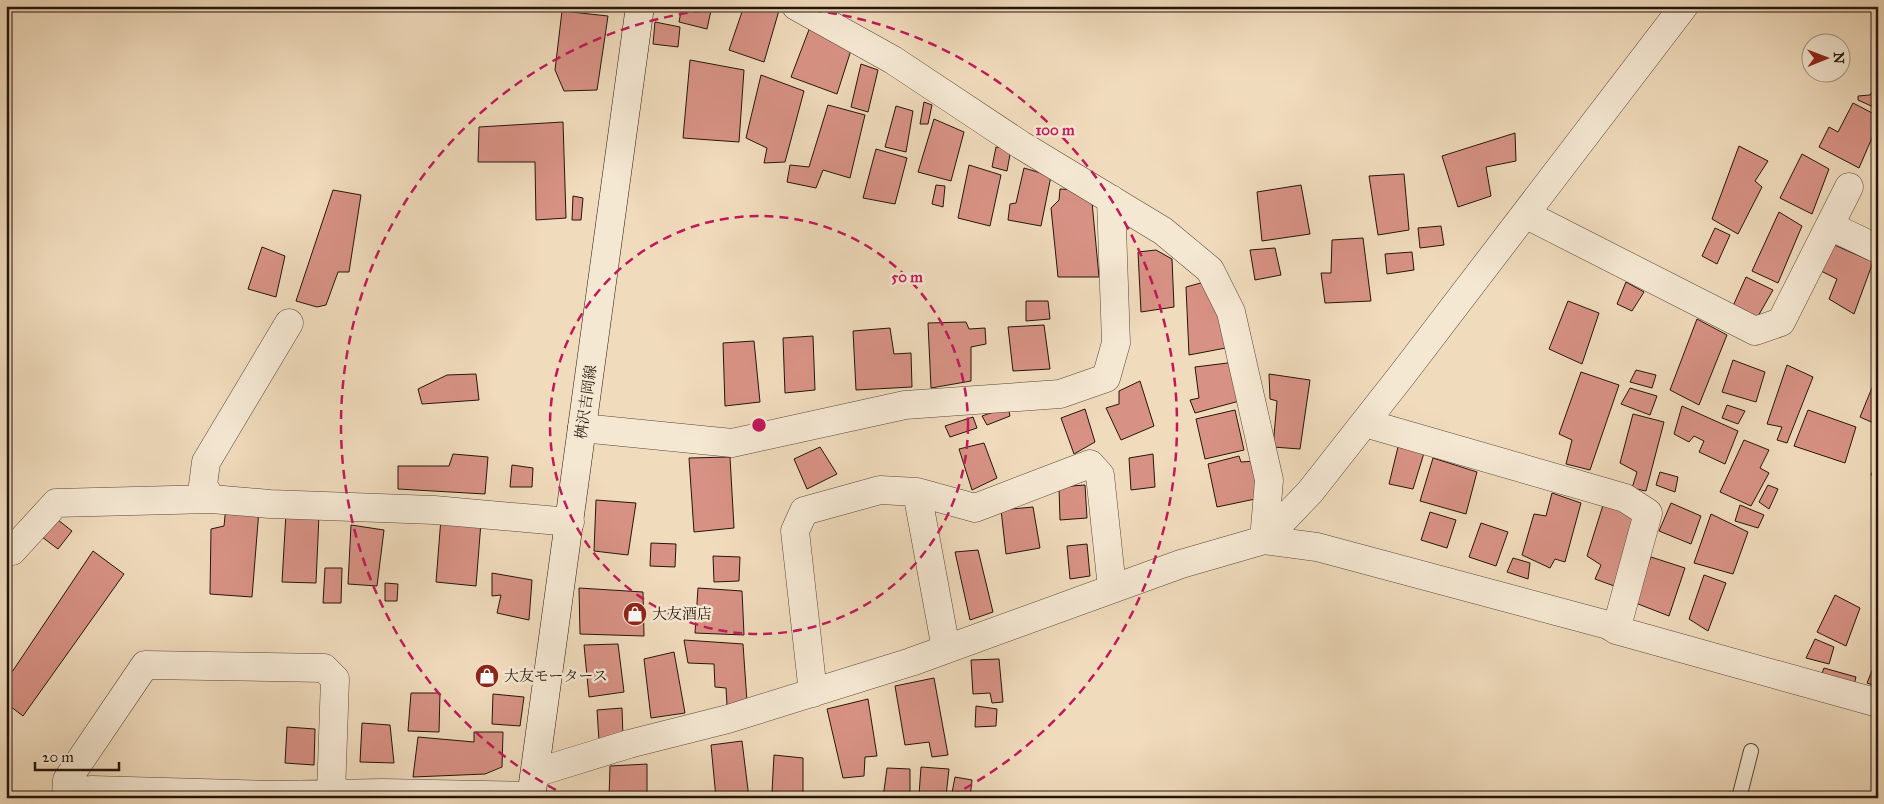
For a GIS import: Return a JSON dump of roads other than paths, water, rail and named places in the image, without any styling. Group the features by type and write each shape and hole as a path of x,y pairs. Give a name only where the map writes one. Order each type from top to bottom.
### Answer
{"street":[{"name":"桝沢吉岡線","path":"533,789 640,6"},
{"path":"796,6 893,60 1021,145 1163,231 1210,270 1231,312 1269,480 1264,540"},
{"path":"1264,540 1310,492 1365,423 1684,6"},
{"path":"1525,214 1755,331 1781,322 1849,187"},
{"path":"582,428 732,443 905,405 1060,394 1106,378 1116,344 1111,199"},
{"path":"1830,226 1878,249"},
{"path":"211,500 203,485 206,462 288,323"},
{"path":"1365,423 1625,498 1648,513 1616,630"},
{"path":"813,693 795,531 804,511 880,490 917,492 975,508 1090,464 1100,475 1112,588"},
{"path":"917,492 946,649"},
{"path":"12,551 56,503 211,500 434,510 570,522"},
{"path":"331,794 335,679 324,668 145,665 67,780 65,797 81,791 92,790 273,795 331,794 383,793 533,789 629,744 728,719 813,693 946,649 1181,564 1264,540 1317,547 1608,625 1616,630 1878,703"}],"lane":[{"path":"1739,798 1751,751"}],"place":[{"name":"大友酒店","path":"635,614"},
{"name":"大友モータース","path":"487,676"}]}
